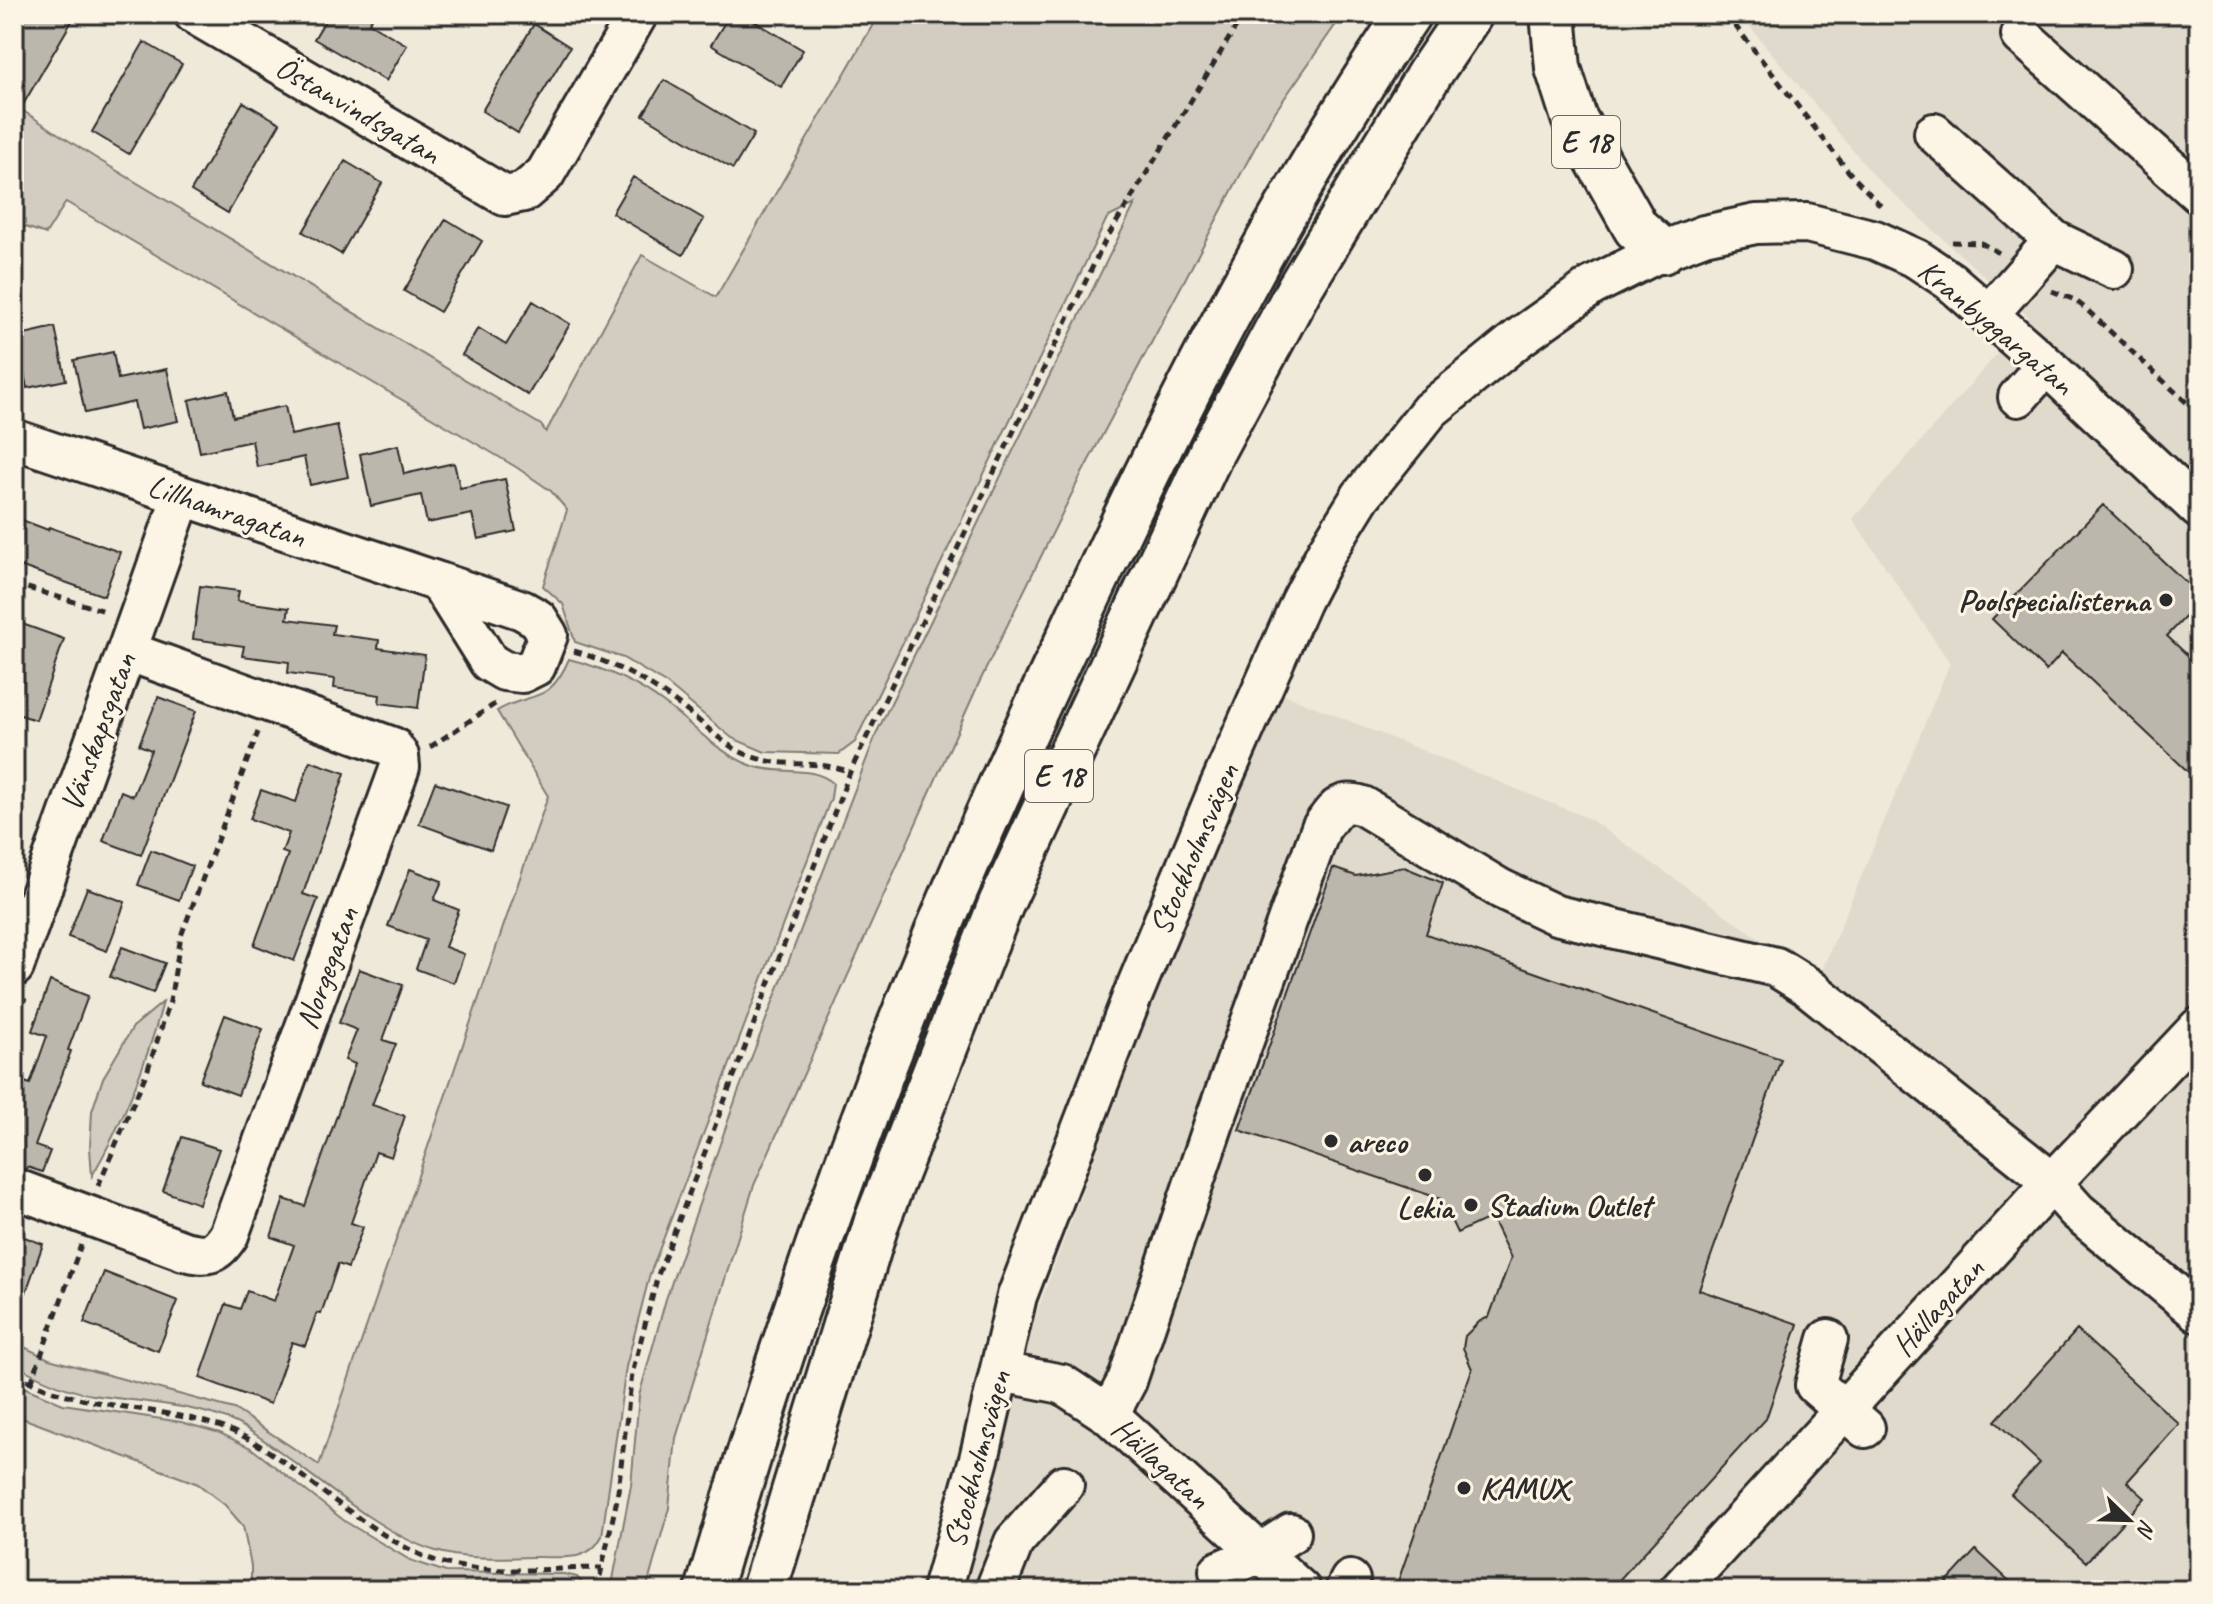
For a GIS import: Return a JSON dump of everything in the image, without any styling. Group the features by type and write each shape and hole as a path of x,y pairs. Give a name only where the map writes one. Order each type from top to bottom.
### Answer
{"highway":[{"name":"E 18","path":"708,1590 760,1416 873,1094 931,948 1005,776 1128,510 1266,245 1408,14"},
{"name":"E 18","path":"764,1590 877,1221 1007,890 1211,453 1299,289 1430,73 1470,14"},
{"name":"E 18","path":"1553,14 1558,68 1574,118 1636,228 1662,251"}],"street":[{"name":"Östanvindsgatan","path":"194,14 505,196 524,192 545,174 638,14"},
{"path":"2021,35 2199,194"},
{"path":"1934,133 2054,240 2114,269"},
{"name":"Kranbyggargatan","path":"1662,251 1704,235 1756,224 1807,223 1875,240 1917,259 1950,281 2046,365 2199,509"},
{"path":"1988,315 2054,240"},
{"name":"Stockholmsvägen","path":"942,1590 979,1459 1017,1296 1132,997 1217,792 1301,601 1327,551 1361,496 1430,410 1520,337 1592,286 1662,251"},
{"path":"2018,397 2046,365"},
{"name":"Lillhamragatan","path":"14,439 439,582"},
{"name":"Vänskapsgatan","path":"16,958 182,496"},
{"path":"127,651 393,747 399,756"},
{"name":"Norgegatan","path":"14,1188 184,1251 204,1255 220,1250 229,1235 383,817 400,767 399,756"},
{"path":"1109,1415 1127,1381 1215,1120 1321,828 1339,806 1352,802 1501,889 1556,915 1776,967 1808,987 2052,1183 2077,1211 2199,1313"},
{"name":"Hällagatan","path":"1679,1590 1855,1419 1914,1355 1965,1262 2052,1183 2199,1027"},
{"path":"1828,1339 1815,1385 1855,1419"},
{"name":"Hällagatan","path":"1001,1372 1062,1384 1180,1461 1276,1543 1301,1590"},
{"path":"995,1590 1014,1542 1064,1485"},
{"path":"1219,1571 1276,1543"}],"path":[{"path":"597,1590 617,1499 632,1374 658,1275 850,772 1105,241 1244,14"},
{"path":"1726,14 1849,172 1886,210"},
{"path":"1950,242 1981,243 1996,251 2041,287 2075,300 2199,414"},
{"path":"14,584 114,614"},
{"path":"566,649 603,660 647,682 734,748 752,757 766,763 824,766 850,772"},
{"path":"399,756 423,751 482,715 504,695"},
{"path":"31,1383 91,1216 100,1178 148,1069 170,1001 181,936 269,703"},
{"path":"14,1373 68,1398 188,1417 242,1435 354,1515 430,1559 470,1568 602,1568"}],"shaded area":[{"path":"879,14 1343,14 1270,119 1079,479 978,685 754,1185 676,1438 669,1508 646,1590 611,1590 631,1485 639,1396 666,1299 737,1095 877,732 1135,204 1107,218 855,742 839,754 765,752 732,738 667,684 623,658 575,642 563,604 543,586 567,510 551,491 516,467 66,202 46,234 14,223 14,105 94,157 541,425 546,432 642,255 716,297"},
{"path":"1739,14 2199,14 2199,1590 955,1590 1038,1309 1216,836 1281,693 1590,819 1818,980 1950,663 1853,519 2029,317 1877,179"},
{"path":"569,659 607,671 643,689 738,760 772,770 815,774 833,783 831,798 650,1274 626,1367 602,1536 590,1550 575,1556 461,1556 418,1544 377,1522 236,1423 185,1408 93,1395 63,1387 14,1364 14,1342 49,1359 234,1409 319,1465 548,796 497,711 546,691 554,684"},
{"path":"163,1002 133,1091 92,1176 92,1111 103,1078 133,1027"},
{"path":"14,1383 63,1404 181,1422 220,1433 251,1448 346,1522 410,1560 446,1572 564,1574 577,1577 588,1590 251,1590 251,1566 243,1526 225,1505 198,1484 14,1415"}],"building":[{"path":"24,14 76,14 14,120 14,31"},
{"path":"329,14 375,14 369,23 407,45 386,81 314,39"},
{"path":"730,14 742,14 803,50 781,87 711,45"},
{"path":"534,24 570,47 518,133 482,111"},
{"path":"144,42 182,64 129,154 92,132"},
{"path":"664,80 754,134 733,169 643,115"},
{"path":"243,102 280,123 228,213 191,191"},
{"path":"345,161 382,183 341,254 303,232"},
{"path":"633,177 704,219 683,255 612,213"},
{"path":"446,219 482,241 440,312 404,291"},
{"path":"533,301 570,324 528,395 462,355 478,328 506,345"},
{"path":"55,327 66,380 27,388 16,336"},
{"path":"113,352 118,379 167,369 178,421 140,429 134,402 85,413 74,360"},
{"path":"228,391 233,417 285,406 291,435 337,425 348,477 310,485 304,457 257,467 252,441 200,452 189,400"},
{"path":"398,445 404,474 454,463 460,488 505,479 516,531 478,539 472,514 427,523 421,495 371,506 360,454"},
{"path":"2103,505 2194,590 2194,608 2167,636 2199,666 2199,782 2062,653 2046,671 1992,619"},
{"path":"14,517 120,552 104,596 14,564"},
{"path":"200,586 239,591 237,601 289,608 287,619 334,625 332,634 379,640 378,648 425,655 418,708 379,703 380,695 334,688 335,679 288,673 289,662 242,656 244,646 193,639"},
{"path":"14,621 64,639 36,720 14,713"},
{"path":"158,697 196,711 141,855 103,841 121,791 133,796 151,750 139,745"},
{"path":"310,761 345,773 303,894 318,899 294,961 254,945 288,854 282,852 289,833 250,819 261,790 296,802"},
{"path":"435,782 506,807 491,850 419,824"},
{"path":"151,850 192,866 179,900 138,885"},
{"path":"1404,867 1443,883 1426,934 1781,1059 1699,1290 1798,1324 1766,1419 1610,1590 1395,1590 1472,1369 1463,1348 1465,1336 1480,1321 1489,1317 1511,1258 1491,1217 1457,1233 1441,1199 1239,1130 1333,868 1356,876"},
{"path":"410,869 442,881 434,900 459,910 445,947 464,954 454,983 416,969 426,940 388,926"},
{"path":"87,888 125,902 107,951 68,937"},
{"path":"122,947 165,963 153,993 110,977"},
{"path":"359,969 403,985 383,1040 396,1044 372,1105 405,1116 391,1157 376,1152 351,1223 363,1227 348,1268 338,1264 321,1314 317,1313 305,1346 292,1342 270,1404 200,1378 226,1304 240,1309 247,1291 274,1301 294,1245 271,1237 284,1199 305,1206 355,1064 345,1060 357,1030 339,1023"},
{"path":"50,981 88,996 35,1146 50,1151 42,1172 14,1167 14,1078 30,1084 47,1036 32,1031"},
{"path":"225,1015 263,1029 238,1095 200,1081"},
{"path":"182,1137 219,1149 199,1204 163,1191"},
{"path":"14,1233 43,1244 18,1315 14,1315"},
{"path":"104,1272 178,1301 158,1351 84,1323"},
{"path":"2077,1330 2179,1424 2127,1482 2145,1498 2086,1562 2011,1494 2040,1463 1995,1421"},
{"path":"1976,1550 2019,1590 1939,1590"}],"place":[{"name":"Poolspecialisterna","path":"2166,600"},
{"name":"areco","path":"1331,1141"},
{"name":"Lekia","path":"1425,1175"},
{"name":"Stadium Outlet","path":"1471,1205"},
{"name":"KAMUX","path":"1464,1488"}]}
